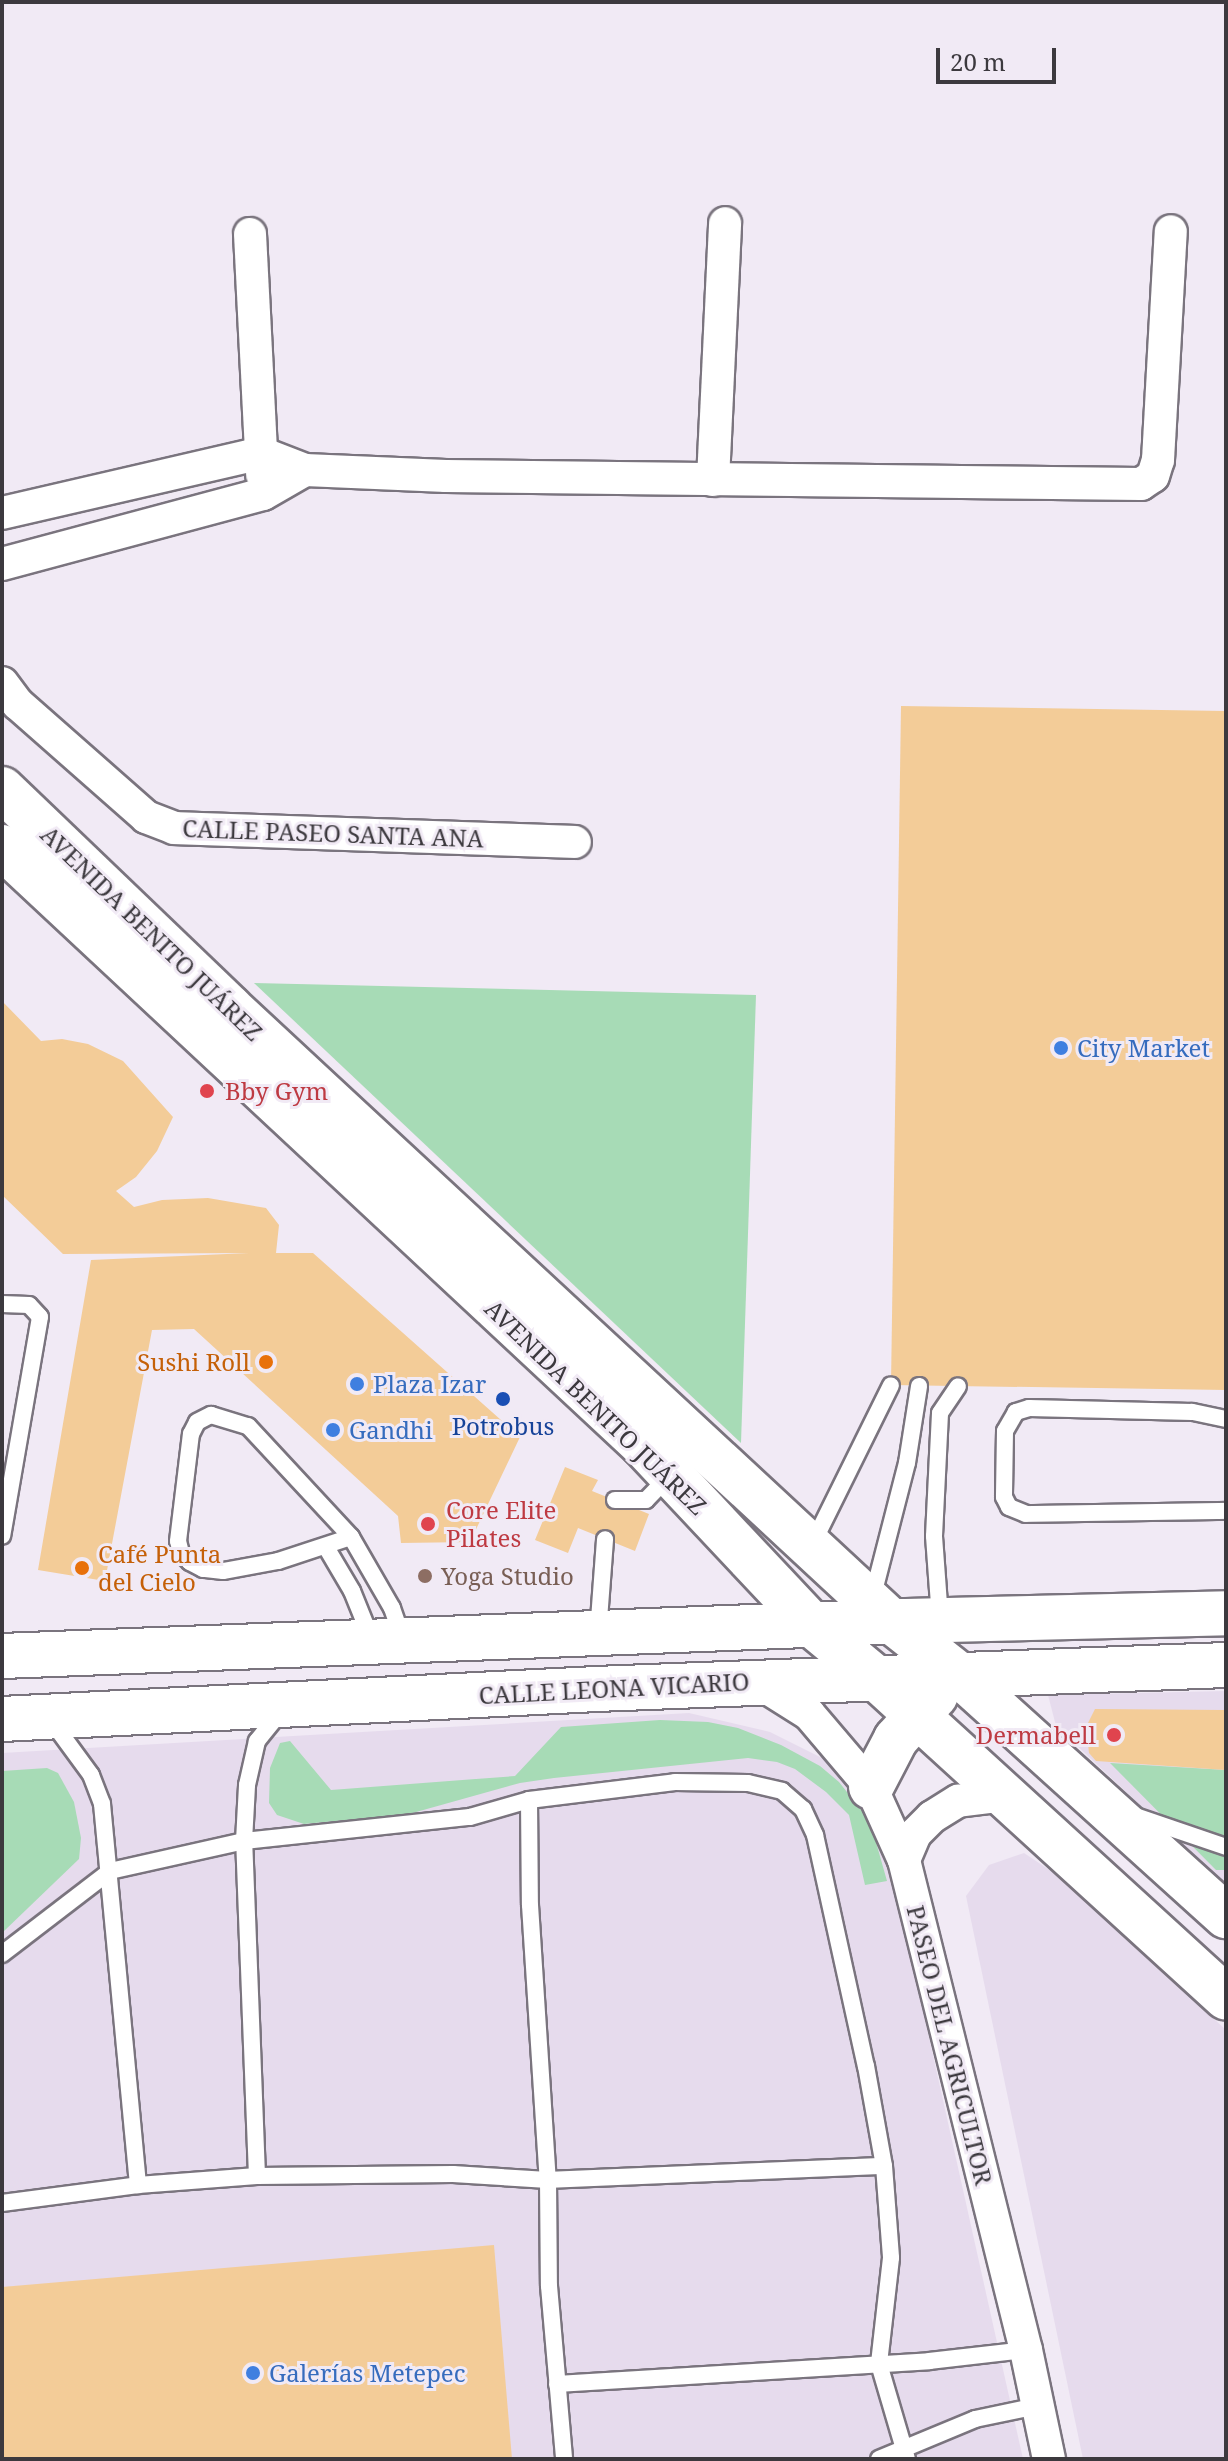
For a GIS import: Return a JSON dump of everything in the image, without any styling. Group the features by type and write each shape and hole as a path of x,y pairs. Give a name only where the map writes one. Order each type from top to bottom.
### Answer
{"main road":[{"name":"AVENIDA BENITO JUÁREZ","path":"2,789 229,1007 812,1547 957,1673 1226,1916"},
{"name":"AVENIDA BENITO JUÁREZ","path":"2,847 643,1445 812,1625 916,1714 1226,1998"},
{"path":"2,1656 812,1625 882,1611 940,1620 1226,1613"},
{"path":"871,1787 896,1739 916,1714 1012,1618"},
{"name":"CALLE LEONA VICARIO","path":"2,1719 957,1673 1226,1665"}],"street":[{"path":"713,480 725,223"},
{"path":"2,513 261,453 305,470 713,480 1141,484 1153,476 1158,460 1171,231"},
{"path":"250,234 263,494"},
{"path":"2,564 263,494 305,470"},
{"name":"CALLE PASEO SANTA ANA","path":"2,683 18,704 146,817 174,828 575,842"},
{"name":"PASEO DEL AGRICULTOR","path":"758,1682 809,1714 871,1787 904,1860 1026,2350 1049,2459"},
{"path":"904,1860 915,1834 932,1817 958,1801 1005,1795"}],"lane":[{"path":"2,1304 29,1305 36,1309 40,1325 2,1536"},
{"path":"812,1547 891,1385"},
{"path":"882,1611 919,1386"},
{"path":"940,1620 934,1536 940,1413 958,1386"},
{"path":"1226,1419 1192,1412 1029,1408 1016,1412 1005,1431 1004,1497 1009,1507 1026,1514 1226,1511"},
{"path":"351,1537 278,1561 223,1571 203,1569 190,1562 181,1553 178,1541 191,1434 197,1422 211,1415 248,1426 351,1537 392,1608 388,1642"},
{"path":"615,1500 646,1500 670,1475"},
{"path":"598,1633 605,1539"},
{"path":"326,1547 388,1642"},
{"path":"257,2176 244,1841 247,1785 257,1741 287,1703"},
{"path":"48,1717 98,1787 110,1871 138,2185"},
{"path":"2,1954 26,1931 110,1871 244,1841 470,1817 529,1800 675,1782 748,1783 782,1791 803,1809 815,1835 866,2066 884,2166 891,2258 879,2364 905,2454"},
{"path":"529,1800 530,1905 548,2180 549,2286 564,2459"},
{"path":"1106,1806 1226,1847"},
{"path":"2,2203 138,2185 257,2176 453,2174 548,2180 884,2166"},
{"path":"557,2384 879,2364 1026,2350"},
{"path":"879,2459 905,2454 975,2419 1037,2406"}],"shaded area":[{"path":"1226,1691 1226,1886 1056,1726 1048,1695"},
{"path":"689,1713 770,1732 844,1769 879,1813 1023,2459 2,2459 2,1753"},
{"path":"1024,1853 1057,1875 1226,2030 1226,2459 1083,2459 966,1896 989,1865"}],"green space":[{"path":"254,983 756,995 741,1443"},
{"path":"660,1720 708,1722 738,1728 781,1745 820,1766 839,1782 870,1821 887,1881 865,1885 849,1815 826,1792 795,1769 777,1762 748,1758 520,1783 409,1814 304,1824 277,1815 269,1803 270,1768 280,1743 290,1741 331,1790 515,1776 561,1727"},
{"path":"1110,1763 1226,1770 1226,1870 1216,1870"},
{"path":"47,1768 58,1773 74,1802 81,1838 79,1859 2,1933 2,1771"}],"building":[{"name":"City Market","path":"901,706 1226,711 1226,1390 891,1385"},
{"name":"Plaza Izar","path":"2,1001 41,1041 62,1039 88,1044 123,1061 173,1117 157,1151 136,1177 116,1191 134,1207 162,1200 208,1198 266,1208 279,1225 276,1253 313,1253 520,1437 470,1542 401,1543 398,1516 194,1329 152,1330 105,1581 38,1570 91,1260 249,1253 63,1254 2,1195"},
{"path":"565,1467 598,1480 592,1491 649,1514 635,1551 578,1528 568,1553 535,1540"},
{"path":"1095,1709 1226,1710 1226,1770 1096,1761 1089,1753 1086,1727"},
{"name":"Galerías Metepec","path":"494,2245 512,2459 2,2459 2,2287"}],"place":[{"name":"City Market","path":"1061,1048"},
{"name":"Bby Gym","path":"207,1091"},
{"name":"Sushi Roll","path":"266,1362"},
{"name":"Plaza Izar","path":"357,1384"},
{"name":"Potrobus","path":"503,1399"},
{"name":"Gandhi","path":"333,1430"},
{"name":"Core Elite Pilates","path":"428,1524"},
{"name":"Café Punta del Cielo","path":"82,1568"},
{"name":"Yoga Studio","path":"425,1576"},
{"name":"Dermabell","path":"1114,1735"},
{"name":"Galerías Metepec","path":"253,2373"}]}
